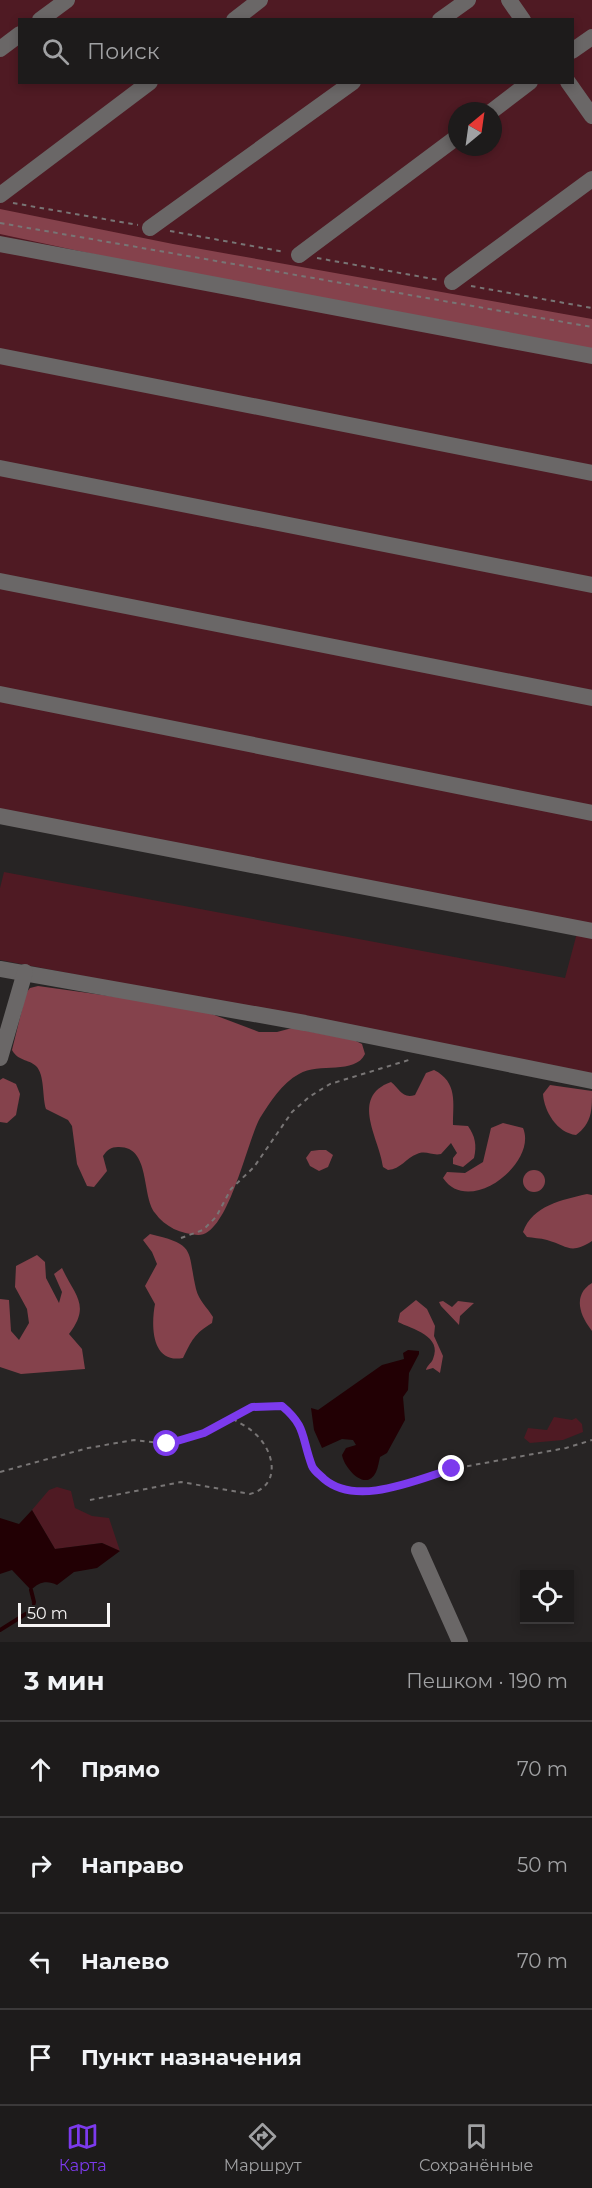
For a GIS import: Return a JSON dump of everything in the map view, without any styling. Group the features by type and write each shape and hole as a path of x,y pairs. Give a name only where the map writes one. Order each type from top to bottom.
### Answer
{"street":[{"path":"43,18 67,0"},
{"path":"237,18 260,0"},
{"path":"443,18 468,0"},
{"path":"509,0 522,18"},
{"path":"0,49 18,36"},
{"path":"574,50 592,37"},
{"path":"0,195 147,84"},
{"path":"150,228 349,84"},
{"path":"502,103 527,84"},
{"path":"569,84 592,116"},
{"path":"299,255 448,144"},
{"path":"452,282 592,179"},
{"path":"0,244 592,356"},
{"path":"0,356 592,472"},
{"path":"0,468 592,585"},
{"path":"0,581 592,698"},
{"path":"0,694 592,813"},
{"path":"0,816 592,931"},
{"path":"0,969 305,1023 592,1081"},
{"path":"0,1058 25,972"},
{"path":"419,1550 460,1642"}],"path":[{"path":"0,223 592,327"},
{"path":"181,1238 203,1230 216,1216 231,1189 254,1167 292,1112 309,1097 330,1084 422,1057"},
{"path":"0,1472 88,1448 134,1440 167,1444 204,1433 252,1407 282,1406 298,1420 313,1469 332,1485 352,1491 393,1488 452,1469 566,1448 592,1440"},
{"path":"90,1500 181,1482 250,1494 260,1492 270,1484 273,1473 272,1462 265,1446 253,1431 231,1418"}],"shaded area":[{"path":"0,0 592,0 592,925 0,810"},
{"path":"0,209 173,244 592,319 592,354 306,300 0,234"},
{"path":"4,872 565,978 577,933 592,936 592,1074 0,960 0,888"},
{"path":"38,986 196,1008 259,1032 277,1032 292,1028 354,1040 362,1044 365,1054 353,1064 316,1069 299,1074 282,1088 260,1118 235,1186 219,1220 209,1231 198,1235 186,1233 169,1226 155,1213 148,1195 141,1163 136,1154 128,1149 111,1148 103,1156 107,1171 94,1187 87,1186 77,1164 72,1126 68,1120 46,1109 39,1070 33,1064 17,1056 12,1050 26,993 30,988"},
{"path":"434,1070 442,1075 451,1087 453,1125 468,1126 472,1133 475,1141 474,1158 463,1167 453,1164 453,1158 457,1153 451,1143 441,1154 420,1153 396,1168 388,1170 383,1167 370,1120 369,1108 372,1098 378,1089 391,1082 407,1096 415,1095 426,1073"},
{"path":"3,1078 16,1084 20,1094 16,1115 7,1123 0,1122 0,1080"},
{"path":"550,1085 592,1091 590,1116 585,1126 576,1135 557,1126 549,1114 543,1094"},
{"path":"503,1123 523,1128 525,1142 520,1156 511,1169 498,1181 484,1189 469,1192 455,1188 443,1178 447,1172 465,1173 483,1162 491,1128"},
{"path":"326,1150 333,1155 328,1167 319,1171 310,1166 306,1158 311,1151"},
{"path":"534,1170 542,1173 545,1181 542,1189 534,1192 526,1189 523,1181 526,1173"},
{"path":"587,1194 592,1195 592,1241 579,1248 569,1248 547,1240 527,1237 523,1232 534,1216 549,1205"},
{"path":"150,1234 176,1242 187,1251 197,1293 213,1317 212,1323 194,1338 183,1358 172,1358 165,1355 159,1349 156,1341 153,1322 155,1304 145,1286 157,1264 143,1240"},
{"path":"37,1255 45,1262 46,1278 59,1303 62,1292 54,1274 62,1268 79,1301 79,1315 69,1334 82,1349 85,1369 21,1374 0,1367 0,1299 9,1300 11,1331 19,1340 29,1323 27,1309 15,1287 16,1266"},
{"path":"592,1283 592,1331 581,1312 580,1300 582,1293"},
{"path":"416,1300 427,1309 435,1326 434,1336 443,1356 440,1373 433,1368 426,1370 435,1351 430,1339 398,1322 400,1313"},
{"path":"443,1301 452,1307 458,1301 474,1303 460,1316 459,1325 441,1306 439,1302"},
{"path":"408,1350 419,1351 419,1354 409,1373 408,1390 403,1397 405,1420 387,1453 380,1457 377,1470 372,1478 361,1479 351,1472 342,1455 346,1448 356,1445 353,1440 342,1439 322,1448 314,1430 311,1408 318,1410 382,1365 404,1359 403,1353"},
{"path":"554,1417 572,1420 576,1418 582,1424 583,1432 563,1440 530,1443 524,1438 528,1428 547,1430"},
{"path":"57,1487 71,1491 75,1508 92,1516 109,1518 120,1551 102,1543 55,1549 32,1510 49,1490"},
{"path":"32,1510 55,1549 102,1543 120,1551 97,1568 74,1572 57,1585 43,1583 31,1590 12,1570 0,1574 0,1518 19,1524"}],"waterway":[{"path":"0,1630 32,1610 34,1602 31,1590"}],"route":[{"path":"167,1444 204,1433 252,1407 282,1406 298,1420 313,1469 332,1485 352,1491 393,1488 452,1469"}]}
